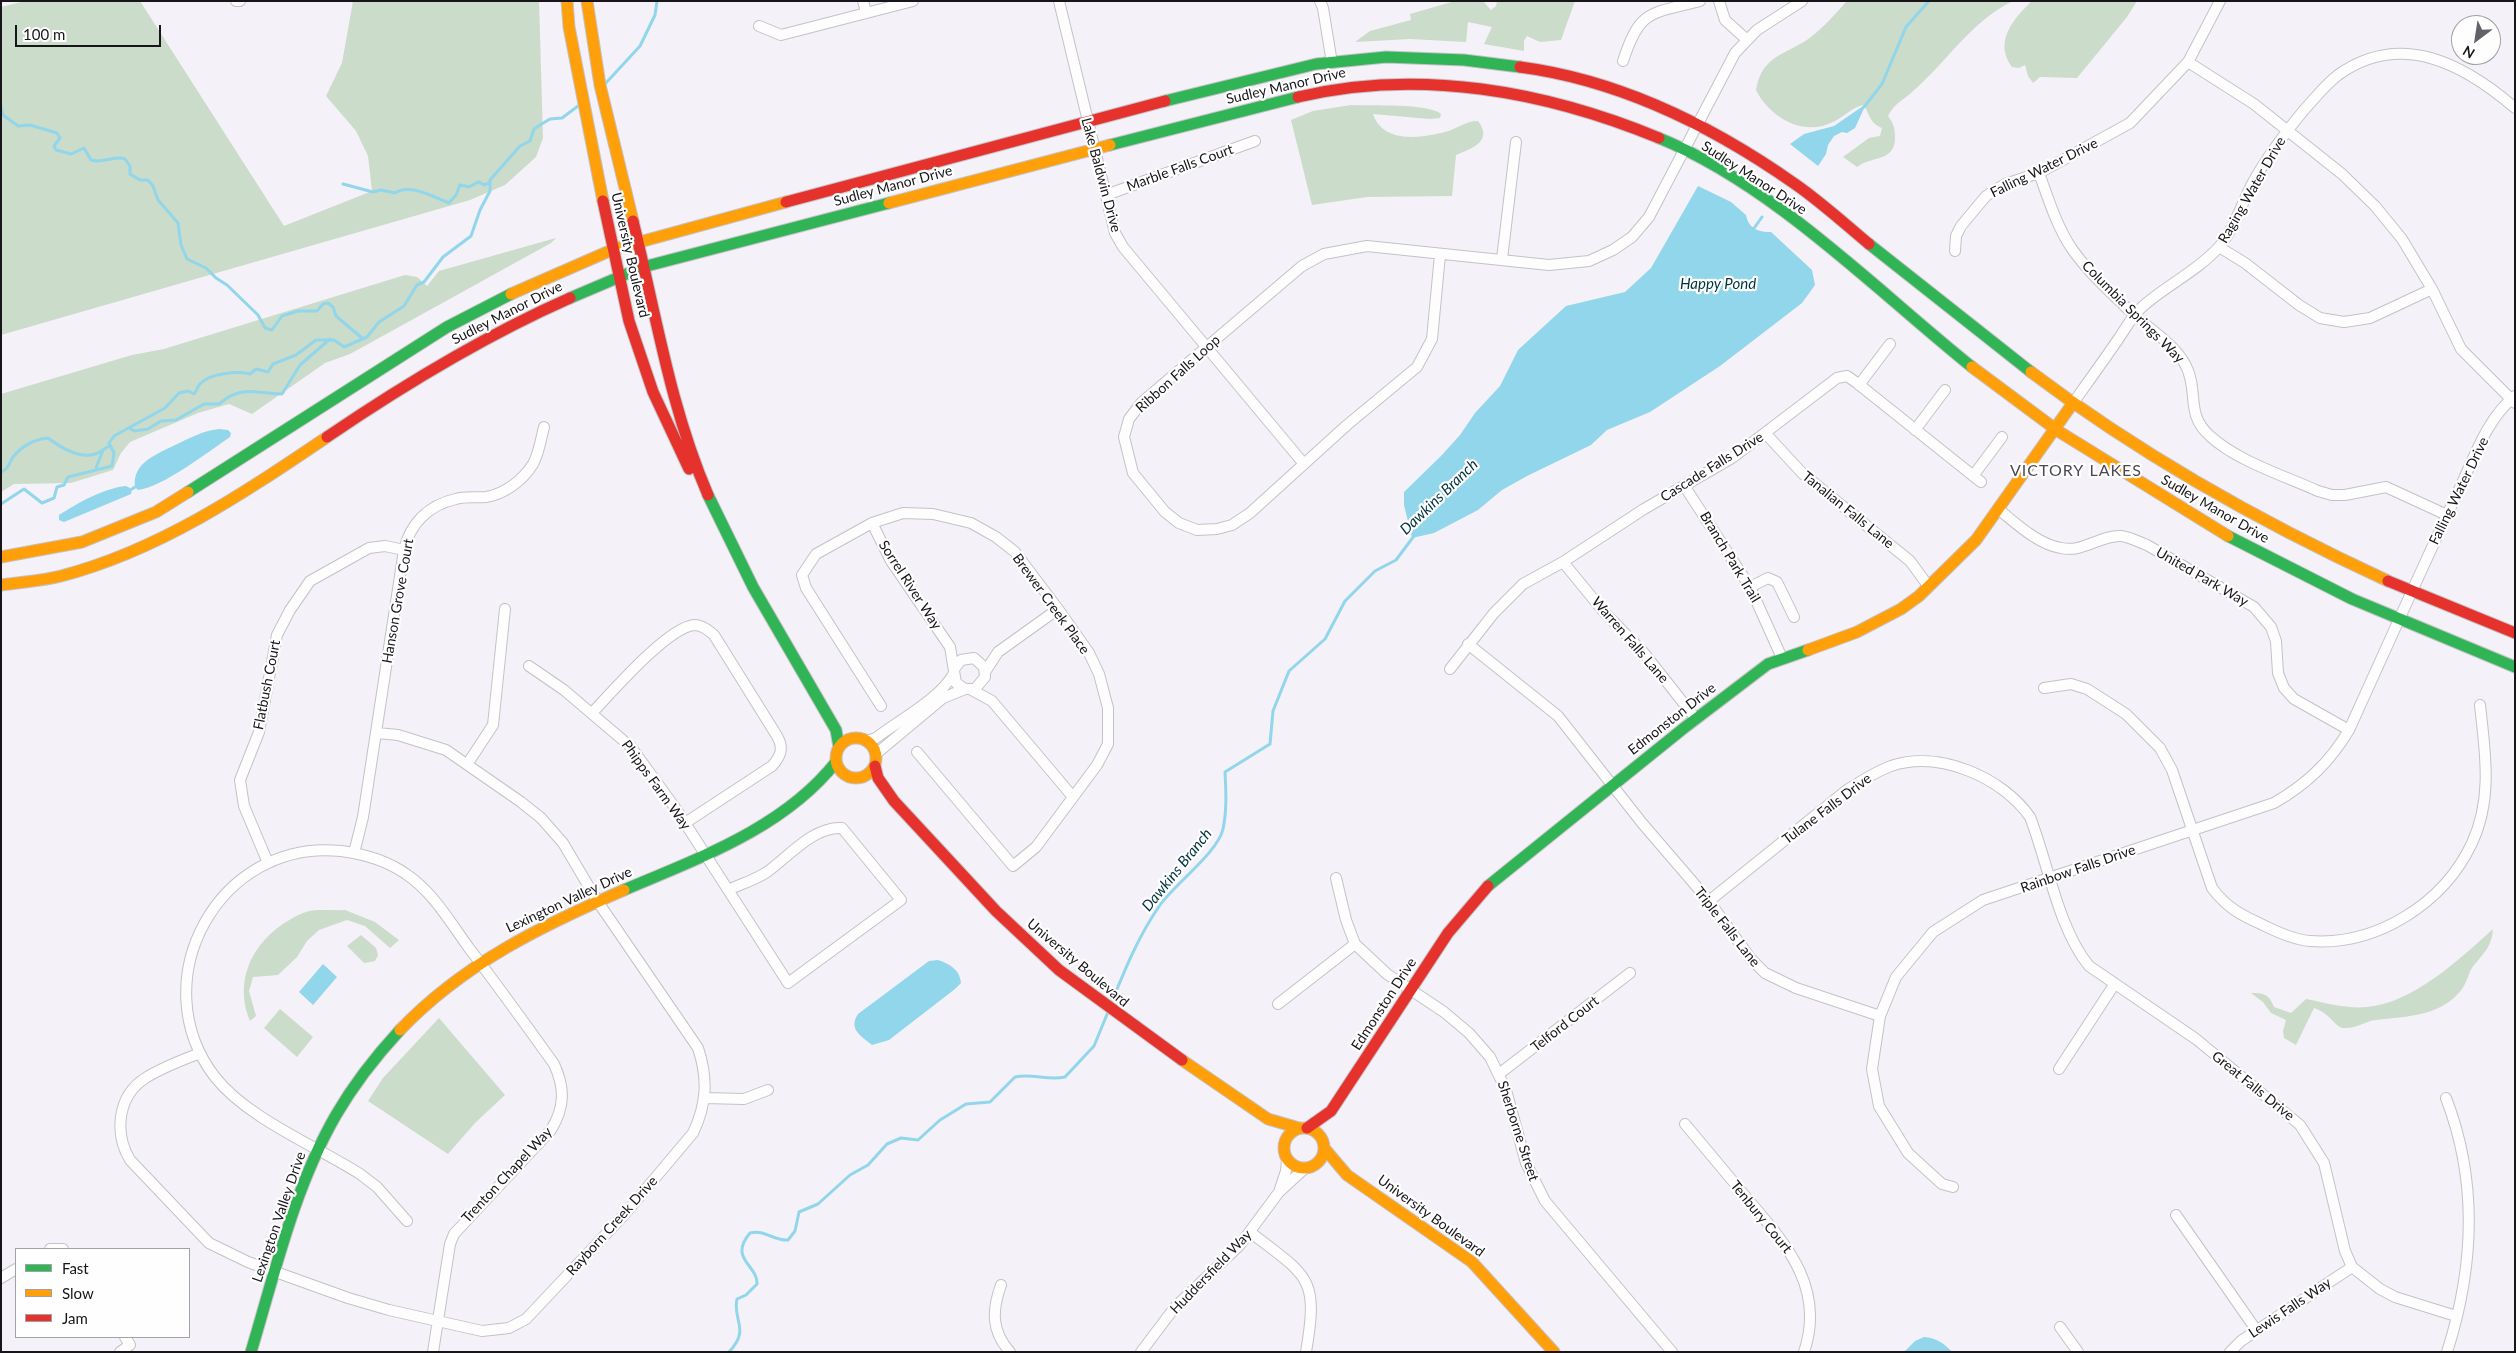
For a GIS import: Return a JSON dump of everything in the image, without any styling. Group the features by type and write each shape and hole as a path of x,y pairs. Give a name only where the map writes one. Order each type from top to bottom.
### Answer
{"main road":[{"name":"University Boulevard","path":"567,1 569,27 579,84 629,321 653,392 689,470 709,500"},
{"name":"University Boulevard","path":"587,1 605,103 670,387 709,500 762,607 815,693 837,734 839,747"},
{"name":"Sudley Manor Drive","path":"1,557 52,550 82,542 156,512 195,489 384,365 447,327 520,289 614,249 1087,120 1316,64 1404,58 1464,60 1532,68 1585,82 1644,101 1698,124 1762,161 1797,185 2011,358 2136,446 2232,504 2316,549 2410,592 2515,633"},
{"name":"Sudley Manor Drive","path":"1,585 67,574 102,564 136,552 193,526 415,379 547,306 619,275 643,267 1322,92 1356,86 1414,84 1464,87 1552,103 1625,125 1684,150 1762,198 1802,227 1961,358 2055,429 2123,472 2257,552 2398,620 2515,667"},
{"name":"Edmonston Drive","path":"1324,1144 1331,1111 1448,933 1491,882 1768,664 1857,632 1901,609 1929,586 1967,550 2073,403"},
{"name":"University Boulevard","path":"815,693 841,725 863,739"},
{"path":"848,739 863,739 876,754 875,766 867,775 853,778 840,771 836,762 839,747 848,739"},
{"name":"Lexington Valley Drive","path":"251,1352 275,1272 306,1178 318,1148 349,1093 386,1044 435,996 480,962 547,924 728,845 814,788 836,762"},
{"name":"University Boulevard","path":"875,766 880,782 894,801 996,911 1076,984 1141,1032 1268,1119 1277,1128 1284,1144"},
{"name":"University Boulevard","path":"853,778 873,786 894,801"},
{"name":"Lexington Valley Drive","path":"814,788 853,778"},
{"name":"Edmonston Drive","path":"1303,1128 1331,1111"},
{"name":"University Boulevard","path":"1268,1119 1303,1128"},
{"path":"1303,1128 1318,1132 1324,1144 1321,1161 1309,1168 1294,1166 1287,1159 1284,1144 1291,1133 1303,1128"},
{"name":"University Boulevard","path":"1324,1144 1347,1175"},
{"name":"University Boulevard","path":"1309,1168 1330,1168 1347,1175 1418,1222 1472,1262 1554,1352"}],"street":[{"path":"863,1 866,12"},
{"path":"758,26 781,36 913,1"},
{"name":"Lake Baldwin Drive","path":"1059,1 1115,233 1123,247 1304,464"},
{"path":"1320,1 1332,63"},
{"path":"1623,61 1632,35 1645,18 1656,13 1700,1"},
{"path":"1718,1 1725,20 1746,39"},
{"name":"Ribbon Falls Loop","path":"1440,255 1432,339 1418,367 1304,464 1250,513 1232,526 1197,530 1179,523 1165,512 1149,494 1133,473 1127,456 1124,437 1129,419 1142,402 1302,266 1324,254 1367,246 1549,265 1588,261 1613,250 1632,236 1649,216 1724,72 1746,39 1765,24 1802,1"},
{"name":"Falling Water Drive","path":"1955,251 1956,236 1961,226 1986,196 2004,184 2039,173 2130,123 2188,62 2220,1"},
{"name":"Raging Water Drive","path":"2073,403 2135,316 2159,293 2198,266 2219,247 2236,218 2252,184 2287,130 2325,86 2338,75 2356,64 2383,56 2407,54 2432,57 2453,65 2487,85 2515,108"},
{"path":"2188,62 2230,87 2287,130 2342,174 2375,206 2402,239 2432,289 2461,349 2513,399"},
{"name":"Marble Falls Court","path":"1106,195 1255,141"},
{"path":"1502,259 1516,142"},
{"name":"Columbia Springs Way","path":"2039,173 2054,212 2071,248 2089,271 2135,316 2171,347 2186,366 2192,382 2194,412 2200,426 2228,450 2318,491 2332,495 2345,495 2386,487 2447,515"},
{"path":"2219,247 2245,263 2299,305 2320,318 2344,322 2370,318 2432,289"},
{"path":"1859,385 1890,344"},
{"name":"Cascade Falls Drive","path":"1450,669 1494,613 1523,584 1563,562 1609,530 1732,458 1766,434 1837,378 1847,376 1977,479 2002,437"},
{"path":"1915,430 1945,390"},
{"name":"Falling Water Drive","path":"2410,592 2484,437 2500,410 2513,399"},
{"name":"Hanson Grove Court","path":"354,853 363,817 404,550 409,533 415,523 432,509 454,499 488,496 509,488 517,482 533,464 544,427"},
{"name":"Tanalian Falls Lane","path":"1766,434 1802,474 1910,561 1929,586"},
{"name":"Branch Park Trail","path":"1685,487 1750,587 1782,658"},
{"name":"United Park Way","path":"1998,509 2030,534 2060,548 2084,547 2108,538 2122,536 2147,545 2254,607 2271,627 2276,641 2278,673 2284,688 2294,699 2349,730"},
{"name":"Brewer Creek Place","path":"881,706 806,588 802,575 816,554 872,523 903,514 933,514 971,523 996,537 1015,552 1058,608 1089,653 1099,674 1108,708 1108,744 1097,765 1036,847 1013,866 917,752"},
{"name":"Sorrel River Way","path":"872,523 891,561 950,646 954,670"},
{"name":"Flatbush Court","path":"268,862 244,806 240,780 258,732 277,635 290,610 310,581 369,548 385,546 404,550"},
{"name":"Warren Falls Lane","path":"1563,562 1604,612 1644,653 1696,719"},
{"path":"1750,587 1768,578 1777,582 1794,617"},
{"name":"Rainbow Falls Drive","path":"1954,1187 1942,1184 1908,1153 1879,1106 1872,1069 1880,1016 1896,977 1933,932 1984,900 2274,803 2295,791 2313,777 2327,762 2349,730 2410,592"},
{"path":"876,754 883,745 943,698 979,686 998,652 1058,608"},
{"path":"468,763 493,726 505,609"},
{"path":"592,712 649,653 681,630 694,625 701,626 714,635 777,736 781,744 781,753 772,766 685,823"},
{"name":"Triple Falls Lane","path":"1468,644 1558,716 1680,869 1709,901 1764,973 1796,988 1880,1016"},
{"name":"Sorrel River Way","path":"950,646 971,658"},
{"path":"863,739 876,738 942,689 961,660 998,652"},
{"path":"971,658 981,662 992,701"},
{"name":"Phipps Farm Way","path":"529,666 592,712 631,747 685,823 706,855 728,890 788,983 901,900 842,828 822,831 765,873 728,890"},
{"path":"954,670 956,683 992,701 1073,797"},
{"path":"2044,688 2071,684 2087,689 2126,714 2143,729 2160,748 2172,770 2212,888 2225,905 2274,930 2308,941 2347,940 2384,928 2415,911 2430,899 2460,864 2472,843 2484,806 2486,791 2486,754 2480,705"},
{"name":"Rayborn Creek Drive","path":"200,1053 146,1078 131,1092 120,1118 121,1140 130,1160 209,1243 222,1251 275,1272 348,1298 438,1322 487,1332 509,1328 526,1319 624,1215 685,1145 700,1120 705,1098 705,1076 694,1042 598,902 563,843 541,818 468,763 446,750 398,735 377,733"},
{"name":"Tulane Falls Drive","path":"1709,901 1847,790 1872,774 1893,765 1920,762 1948,764 1975,774 2002,787 2020,801 2030,816 2050,878"},
{"name":"Trenton Chapel Way","path":"408,1221 371,1183 318,1148 243,1105 220,1084 200,1053 185,998 187,972 192,950 205,919 217,903 246,876 268,862 287,856 320,850 354,853 394,866 420,885 432,897 554,1064 561,1081 563,1099 557,1120 551,1130 454,1234 450,1244 433,1352"},
{"path":"1278,1004 1355,944 1346,920 1336,878"},
{"name":"Great Falls Drive","path":"2050,878 2068,932 2076,950 2089,966 2196,1040 2300,1125 2324,1163 2345,1251 2352,1267"},
{"name":"Sherborne Street","path":"1355,944 1368,958 1410,992 1444,1012 1469,1032 1490,1057 1499,1074 1512,1109 1526,1163 1545,1201 1672,1352"},
{"name":"Telford Court","path":"1499,1074 1630,973"},
{"path":"2060,1069 2114,985"},
{"path":"705,1098 744,1098 768,1090"},
{"path":"2446,1098 2457,1127 2465,1167 2470,1221 2463,1292 2446,1352"},
{"name":"Tenbury Court","path":"1685,1124 1779,1236 1799,1266 1809,1297 1810,1313 1810,1330 1804,1352"},
{"name":"Huddersfield Way","path":"1279,1192 1286,1172 1287,1159"},
{"name":"Huddersfield Way","path":"1141,1352 1175,1306 1250,1232 1279,1192 1309,1168"},
{"path":"2176,1215 2257,1331"},
{"path":"1250,1232 1290,1263 1306,1280 1313,1303 1306,1352"},
{"path":"2352,1267 2380,1289 2395,1297 2456,1316"},
{"name":"Lewis Falls Way","path":"2230,1352 2257,1331 2352,1267"},
{"path":"1,1278 15,1270"},
{"path":"1001,1285 994,1318 1000,1337 1010,1352"},
{"path":"2060,1327 2078,1352"},
{"path":"120,1352 130,1345 126,1338"}],"green space":[{"path":"25,1 140,1 284,226 372,191 368,156 356,131 326,96 342,63 353,1 539,1 543,138 536,157 505,185 470,200 1,335 1,7"},
{"path":"1455,1 1483,1 1491,10 1496,6 1497,1 1575,1 1561,40 1540,42 1527,36 1524,41 1524,51 1484,44 1492,27 1468,22 1466,42 1410,39 1355,42 1370,31 1411,20 1410,14"},
{"path":"1847,1 2013,1 1984,19 1925,80 1891,111 1888,116 1893,124 1895,139 1891,152 1857,167 1843,157 1869,138 1880,136 1882,128 1869,116 1864,105 1822,126 1800,126 1789,122 1770,109 1756,90 1759,78 1770,62 1811,37"},
{"path":"2032,1 2137,1 2127,17 2077,78 2040,77 2033,83 2028,76 2025,65 2019,68 2012,67 2005,49 2008,31"},
{"path":"1351,105 1424,108 1441,114 1440,118 1430,119 1373,114 1378,124 1385,130 1404,136 1414,137 1435,134 1449,131 1469,122 1478,121 1482,128 1482,139 1469,150 1456,155 1452,196 1367,197 1312,205 1291,120 1313,111"},
{"path":"556,238 551,243 350,354 325,363 252,414 229,404 198,413 130,442 121,453 113,470 71,483 14,484 1,492 1,394 132,355 164,349 405,275 417,277 427,286 439,271"},
{"path":"345,910 375,922 399,940 390,948 365,926 347,920 319,930 307,941 297,957 278,975 253,977 249,991 256,1016 250,1021 245,1004 244,987 247,971 253,956 262,943 273,931 287,921 307,911"},
{"path":"2493,929 2489,945 2472,968 2462,989 2444,1005 2423,1014 2372,1021 2343,1028 2338,1026 2320,1010 2314,1008 2296,1045 2284,1038 2283,1031 2286,1020 2271,1013 2263,1002 2251,993 2266,995 2274,1007 2291,1013 2306,999 2352,1007 2384,1004 2435,978"},
{"path":"361,935 376,948 378,955 375,961 364,963 347,946"},
{"path":"280,1009 313,1037 297,1057 264,1028"},
{"path":"439,1018 505,1095 475,1123 448,1154 368,1101 383,1078"}],"water":[{"path":"1866,104 1855,128 1847,133 1842,132 1834,136 1818,166 1790,144 1804,134 1834,126"},
{"name":"Happy Pond","path":"1698,186 1731,202 1746,215 1747,220 1755,229 1762,232 1771,232 1812,270 1815,285 1802,303 1720,366 1650,412 1607,430 1591,445 1502,490 1478,510 1434,533 1412,538 1404,505 1404,492 1441,456 1460,435 1475,413 1500,386 1518,350 1566,306 1625,292 1651,268"},
{"path":"219,429 228,430 231,433 230,437 160,483 138,490 135,487 135,478 138,471 148,460 196,435"},
{"path":"126,486 132,489 131,494 64,522 59,520 59,515 83,501 100,493"},
{"path":"938,960 947,963 959,974 961,983 955,989 889,1040 872,1045 857,1032 854,1024 858,1014 929,961"},
{"path":"323,964 337,977 313,1005 299,992"},
{"path":"1924,1337 1940,1342 1952,1352 1904,1352 1915,1341"}],"waterway":[{"path":"605,84 640,46 655,15 657,1"},
{"name":"Dawkins Branch","path":"1864,107 1882,84 1906,27 1929,1"},
{"path":"1,504 24,489 42,503 54,498 57,487 64,485 68,477 112,466 114,453 109,443 114,436 165,408 179,393 188,391 194,394 200,384 210,377 231,373 250,374 256,369 268,372 273,364 296,355 316,340 334,340 344,347 367,337 379,322 404,306 417,285 424,282 443,257 471,236 480,210 490,191 490,180 520,146 530,141 534,129 550,119 562,118 578,106"},
{"path":"1,107 3,115 18,126 30,125 57,133 60,138 54,146 56,150 71,154 84,148 91,160 95,161 117,158 125,159 130,166 130,174 140,180 148,180 153,186 158,200 178,223 181,245 187,259 206,268 227,285 258,315 265,328 272,330 282,316 298,311 317,311 323,304 328,303 333,307 336,316 362,338"},
{"path":"343,184 373,192 381,190 395,193 401,190 415,190 449,203 456,195 460,185 469,187 478,182 485,185 490,182"},
{"name":"Dawkins Branch","path":"1752,231 1762,217"},
{"path":"129,428 134,431 148,429 161,421 176,420 204,404 219,404 227,398 242,392 282,394 300,365 330,339"},
{"path":"1,472 7,468 13,457 20,450 28,444 43,439 48,438 64,448 83,455 100,452 109,446"},
{"path":"96,468 103,450"},
{"name":"Dawkins Branch","path":"1111,1004 1133,953 1152,916 1167,897 1205,858 1219,838 1223,829 1225,815 1225,772 1270,744 1273,711 1289,671 1325,639 1345,601 1375,571 1396,560 1414,536"},
{"name":"Dawkins Branch","path":"729,1352 739,1337 740,1331 736,1306 737,1299 746,1295 757,1284 756,1277 743,1256 742,1249 750,1233 755,1232 788,1240 795,1231 799,1212 818,1204 850,1175 868,1165 887,1144 901,1138 918,1140 940,1120 966,1104 990,1102 1015,1077 1065,1077 1094,1046 1108,1012"}],"traffic: fast":[{"path":"1165,101 1316,64 1386,57 1464,60 1520,67"},
{"path":"1110,145 1298,97"},
{"path":"1659,138 1702,158 1743,183 1783,211 1823,241 1972,367"},
{"path":"570,298 643,267 889,203"},
{"path":"1869,244 2031,372"},
{"path":"188,492 447,327 511,294"},
{"path":"708,495 753,587 836,730 839,747"},
{"path":"2228,536 2352,599 2515,667"},
{"path":"1488,886 1684,728 1768,664 1808,650"},
{"path":"624,890 710,853 766,823 815,785 836,762"},
{"path":"251,1352 277,1261 297,1201 321,1143 358,1081 400,1030"}],"traffic: slow":[{"path":"567,1 569,27 603,201"},
{"path":"587,1 600,85 633,221"},
{"path":"889,203 1110,145"},
{"path":"511,294 614,249 786,202"},
{"path":"1972,367 2058,431 2228,536"},
{"path":"2031,372 2115,432 2204,486 2295,536 2388,581"},
{"path":"1808,650 1857,632 1901,609 1919,596 1976,540 2073,403"},
{"path":"1,585 61,576 133,551 200,518 264,479 327,437"},
{"path":"1,557 82,542 156,512 188,492"},
{"path":"860,738 867,741 873,747 876,758 875,766 867,775 860,778 852,778 845,775 837,766 836,754 839,747 848,739 860,738"},
{"path":"400,1030 450,985 504,949 563,918 624,890"},
{"path":"1182,1060 1268,1119 1299,1128"},
{"path":"1308,1128 1315,1131 1321,1137 1324,1148 1323,1156 1315,1165 1308,1168 1300,1168 1293,1165 1285,1156 1284,1144 1287,1137 1296,1129 1308,1128"},
{"path":"1325,1149 1347,1175 1472,1262 1554,1352"}],"traffic: jam":[{"path":"1520,67 1557,73 1593,83 1629,95 1698,125 1732,143 1795,184 1869,244"},
{"path":"1298,97 1344,89 1389,85 1435,85 1481,89 1527,97 1572,108 1659,138"},
{"path":"786,202 1165,101"},
{"path":"603,201 629,321 653,392 689,469"},
{"path":"633,221 665,360 683,428 708,495"},
{"path":"327,437 386,398 446,362 507,328 570,298"},
{"path":"2388,581 2515,633"},
{"path":"875,766 878,778 894,801 996,911 1059,970 1182,1060"},
{"path":"1307,1128 1331,1111 1448,933 1488,886"}],"district":[{"name":"VICTORY LAKES","path":"2076,471"}]}
